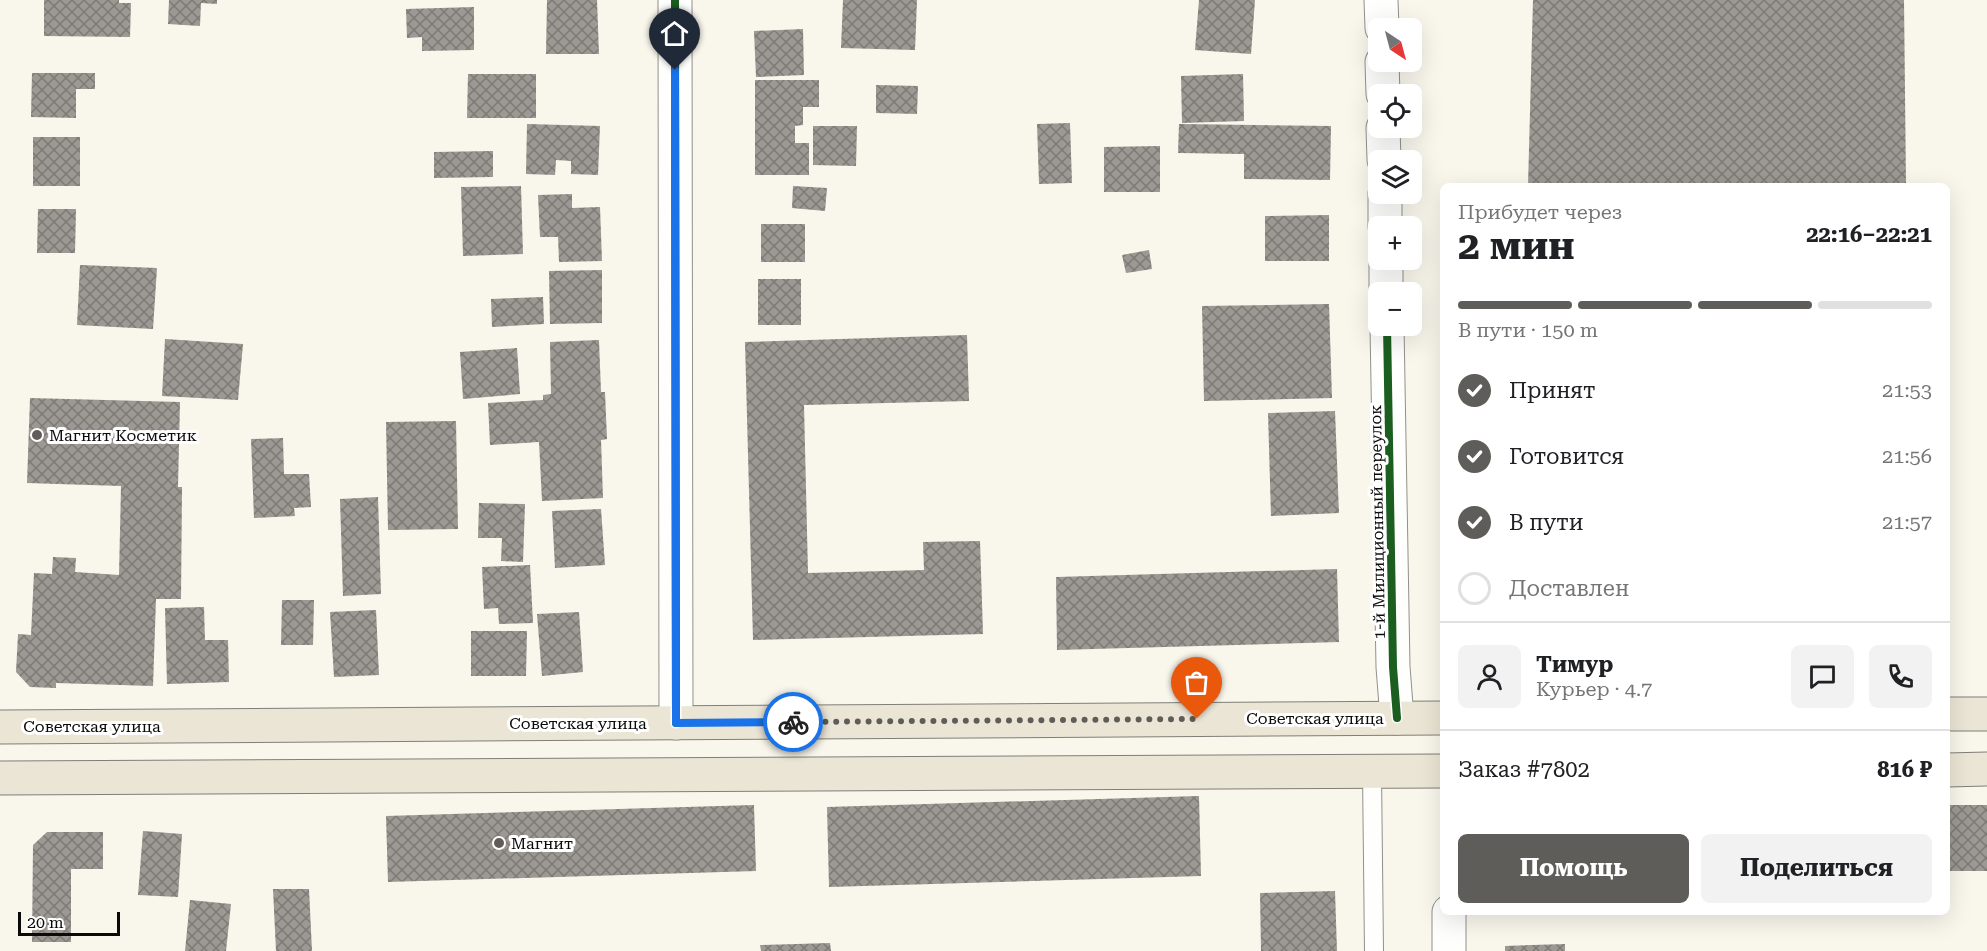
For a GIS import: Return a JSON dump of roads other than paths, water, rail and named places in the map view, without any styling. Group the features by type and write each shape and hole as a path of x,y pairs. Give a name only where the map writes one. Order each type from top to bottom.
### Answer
{"main road":[{"path":"1950,714 1987,714"},
{"name":"Советская улица","path":"0,727 1440,718"},
{"path":"1950,770 1987,769"},
{"path":"0,778 1440,771"}],"street":[{"path":"675,0 676,723"},
{"path":"1381,0 1382,18"},
{"name":"1-й Милиционный переулок","path":"1387,336 1396,718"},
{"path":"1449,915 1449,951"}],"lane":[{"path":"1372,772 1374,951"}],"place":[{"name":"Магнит Косметик","path":"37,435"},
{"name":"Магнит","path":"499,843"}]}
